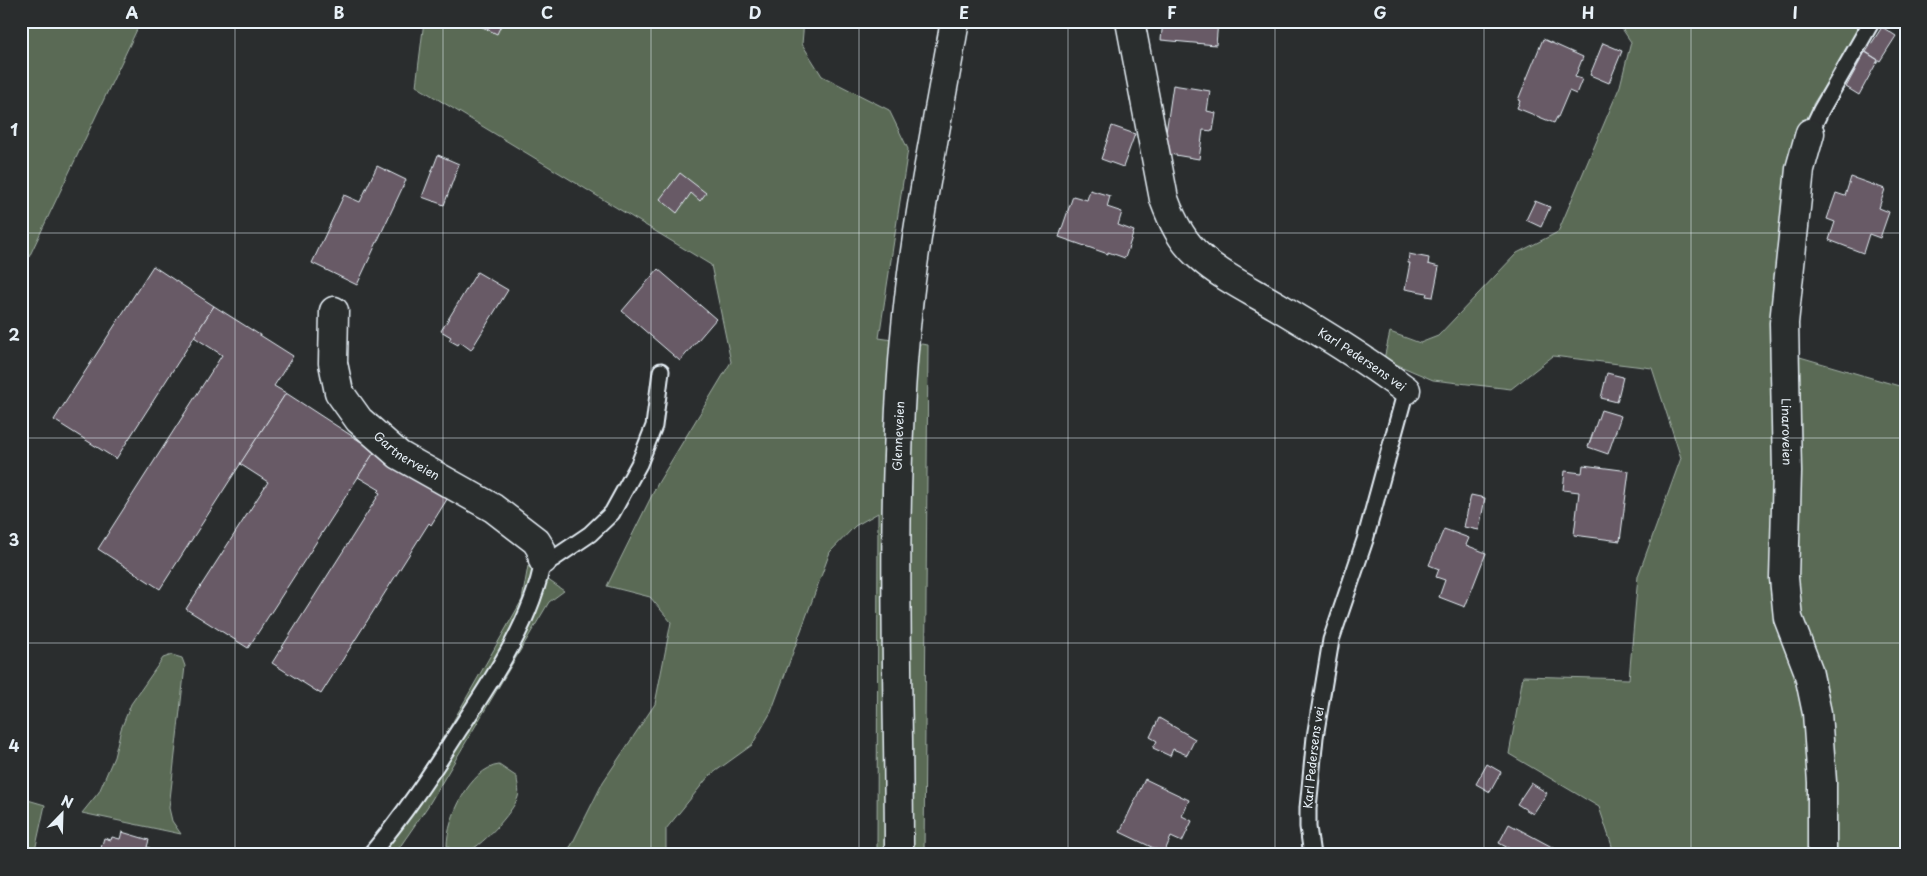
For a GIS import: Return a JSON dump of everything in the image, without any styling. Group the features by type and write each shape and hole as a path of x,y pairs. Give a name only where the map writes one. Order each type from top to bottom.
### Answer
{"street":[{"name":"Glenneveien","path":"899,855 897,560 899,440 907,317 918,228 955,21"},
{"name":"Karl Pedersens vei","path":"1130,21 1164,199 1171,218 1182,237 1199,257 1225,275 1338,342 1406,390"},
{"name":"Linaroveien","path":"1810,133 1800,169 1784,323 1787,472 1784,578 1788,618 1808,670 1818,713 1822,782 1822,855"},
{"name":"Gartnerveien","path":"334,311 333,363 339,392 359,420 399,455 493,508 536,541 542,549 543,560"}],"lane":[{"name":"Linaroveien","path":"1810,133 1872,21"},
{"path":"370,855 428,781 493,679 529,608 540,581 543,560 553,559 590,534 612,512 638,464 654,426 661,371"},
{"name":"Karl Pedersens vei","path":"1312,855 1308,826 1308,808 1315,737 1331,640 1370,522 1406,390"}],"green space":[{"path":"21,21 141,21 21,274"},
{"path":"424,21 804,21 802,44 822,76 889,110 908,149 879,338 928,345 924,855 877,855 878,513 855,526 830,552 771,712 752,745 709,776 666,829 666,855 561,855 571,846 603,782 655,704 671,622 650,597 607,586 658,483 731,362 711,265 416,86"},
{"path":"1617,21 1866,21 1813,104 1811,163 1793,355 1906,388 1906,855 1608,855 1612,846 1599,807 1509,754 1523,676 1629,679 1638,576 1681,458 1652,368 1553,356 1511,389 1433,380 1384,359 1390,332 1420,343 1438,336 1517,253 1558,232 1620,86 1631,42"},
{"path":"528,566 564,591 549,602 428,806 396,855 363,855 384,829 451,725 522,600"},
{"path":"172,655 182,658 185,666 169,808 172,821 181,834 82,813 99,792 114,757 121,729 131,704 163,658"},
{"path":"499,765 517,777 519,795 515,803 487,838 464,853 455,852 447,846 448,835 451,822 462,796 479,775 488,768"},
{"path":"21,798 45,805 34,855 21,855"}],"building":[{"path":"470,21 503,21 497,34"},
{"path":"1163,21 1218,21 1216,45 1161,40"},
{"path":"1882,27 1896,36 1880,61 1866,52"},
{"path":"1543,39 1583,57 1575,77 1582,79 1576,94 1569,91 1554,123 1517,108 1520,101 1518,100"},
{"path":"1603,43 1622,51 1609,83 1590,75"},
{"path":"1865,52 1878,60 1859,95 1846,87"},
{"path":"1173,85 1210,91 1207,111 1216,113 1213,131 1203,130 1199,159 1163,153"},
{"path":"1112,126 1135,134 1123,167 1101,159"},
{"path":"438,155 459,164 444,205 422,197"},
{"path":"377,166 406,180 357,285 312,263 344,195 360,202"},
{"path":"680,173 706,193 700,201 691,193 677,213 660,199"},
{"path":"1851,177 1885,189 1879,208 1889,212 1880,238 1869,234 1863,253 1829,240 1835,222 1827,219 1836,193 1845,196"},
{"path":"1090,190 1110,196 1107,207 1122,212 1118,225 1134,231 1125,258 1059,237 1073,196 1087,200"},
{"path":"1535,201 1550,207 1541,227 1526,220"},
{"path":"1409,254 1429,258 1428,264 1439,267 1433,297 1426,296 1427,293 1405,289 1410,263 1408,263"},
{"path":"153,266 214,306 116,459 54,420"},
{"path":"658,269 716,319 680,361 622,311"},
{"path":"477,272 508,290 471,350 460,342 458,345 449,340 451,337 441,331"},
{"path":"214,306 293,356 274,386 286,393 160,589 98,549 222,355 194,337"},
{"path":"1607,373 1623,377 1617,402 1601,398"},
{"path":"286,393 375,451 248,648 186,609 268,482 240,464"},
{"path":"1601,410 1621,416 1608,454 1588,447"},
{"path":"375,451 449,496 431,525 429,523 321,694 272,663 380,493 378,492 380,490 358,477"},
{"path":"1583,465 1629,471 1620,541 1574,535 1579,492 1563,490 1565,471 1582,473"},
{"path":"1471,495 1485,498 1479,530 1464,527"},
{"path":"1444,529 1469,538 1466,545 1486,553 1465,607 1439,597 1445,580 1436,577 1439,569 1429,565"},
{"path":"1159,718 1195,739 1187,755 1173,749 1170,756 1153,748 1157,741 1150,737"},
{"path":"1487,764 1501,772 1490,792 1476,784"},
{"path":"1145,779 1189,800 1182,816 1192,821 1182,842 1171,837 1164,853 1120,832"},
{"path":"1531,783 1547,793 1533,814 1517,804"},
{"path":"1509,824 1567,855 1521,855 1499,843"},
{"path":"122,832 149,840 147,847 150,848 148,855 99,855 104,838 111,840 112,837 120,839"}]}
